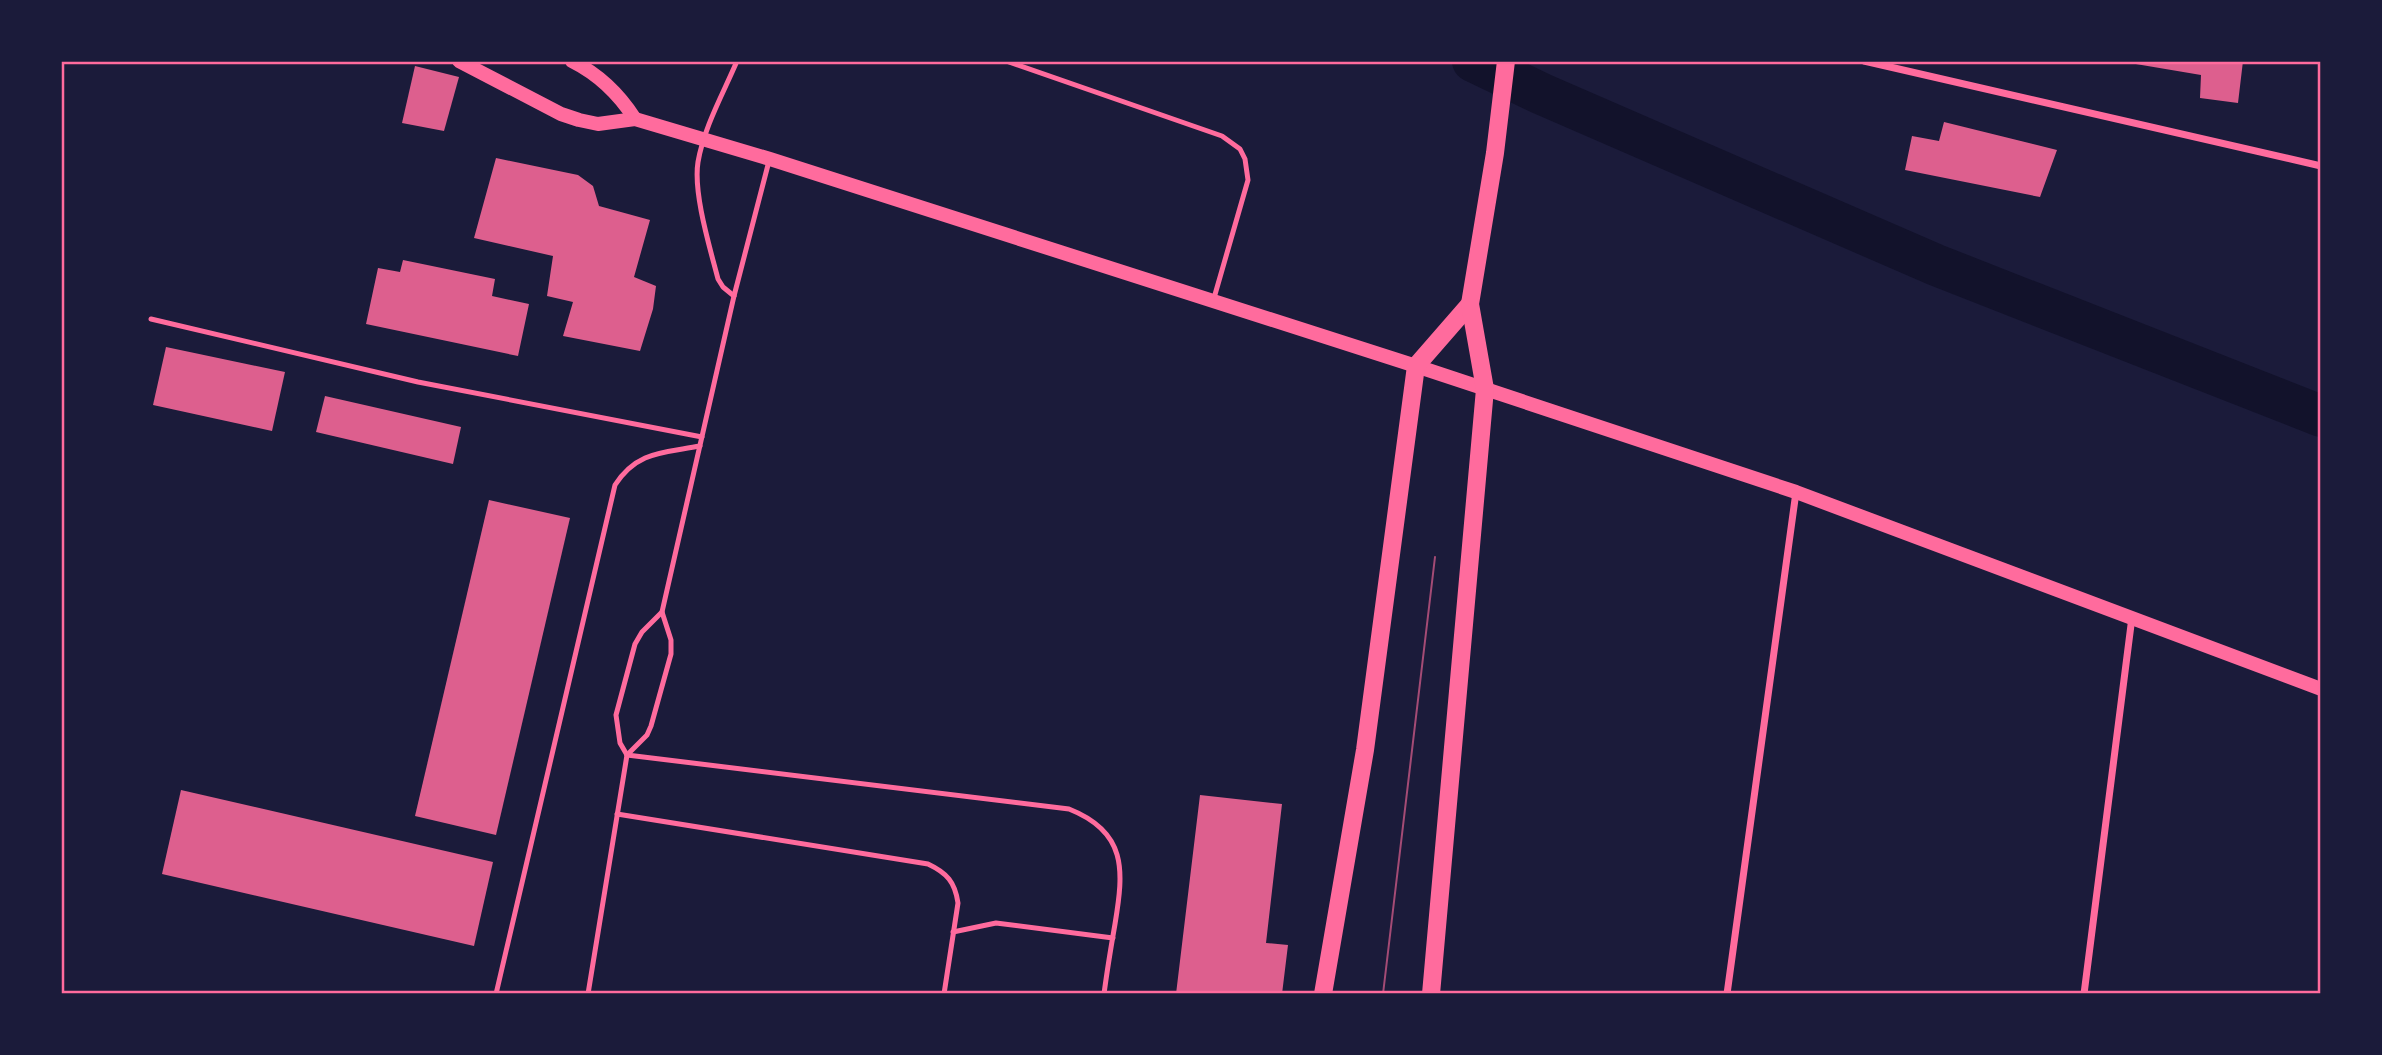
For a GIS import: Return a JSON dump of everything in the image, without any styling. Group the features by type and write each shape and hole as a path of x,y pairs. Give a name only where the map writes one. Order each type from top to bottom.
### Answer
{"main road":[{"path":"459,61 561,114 579,120 598,124 635,120 770,159 1416,366 1796,492 2321,689"},
{"path":"572,61 598,76 612,89 635,120"},
{"path":"1432,994 1485,389 1470,304 1495,153 1506,61"},
{"path":"1323,994 1365,750 1416,366 1470,304"}],"street":[{"path":"1864,61 2321,166"},
{"path":"1727,994 1796,492"},
{"path":"2084,994 2132,617"}],"lane":[{"path":"734,296 718,279 697,183 698,163 704,139 737,61"},
{"path":"1006,61 1222,136 1240,149 1245,159 1248,180 1213,301"},
{"path":"588,994 627,755 647,735 651,726 671,654 670,633 662,612 734,296 770,159"},
{"path":"151,319 418,382 702,437"},
{"path":"496,994 615,485 624,472 646,456 700,446"},
{"path":"627,755 620,743 616,715 635,644 646,626 662,612"},
{"path":"627,755 1069,808 1087,816 1103,828 1114,845 1120,864 1121,884 1104,994"},
{"path":"617,814 928,864 940,870 950,878 958,903 944,994"},
{"path":"953,932 996,923 1112,938"}],"building":[{"path":"2118,61 2243,61 2238,103 2200,98 2201,75"},
{"path":"415,66 459,77 444,131 402,123"},
{"path":"1944,122 2057,150 2040,197 1905,170 1912,136 1939,141"},
{"path":"496,158 578,175 593,186 599,206 650,220 634,277 656,286 653,309 640,351 563,336 573,302 547,296 553,256 474,238"},
{"path":"403,260 495,279 492,296 529,304 518,356 366,324 378,268 400,272"},
{"path":"166,347 285,372 272,431 153,405"},
{"path":"325,396 461,427 453,464 316,432"},
{"path":"489,500 570,518 496,835 415,816"},
{"path":"181,790 493,862 474,946 162,874"},
{"path":"1200,795 1282,804 1266,943 1288,945 1282,994 1176,994"}],"waterway":[{"path":"1473,61 1542,94 1936,265 2321,416"}],"tram line":[{"path":"1383,994 1435,557"}]}
